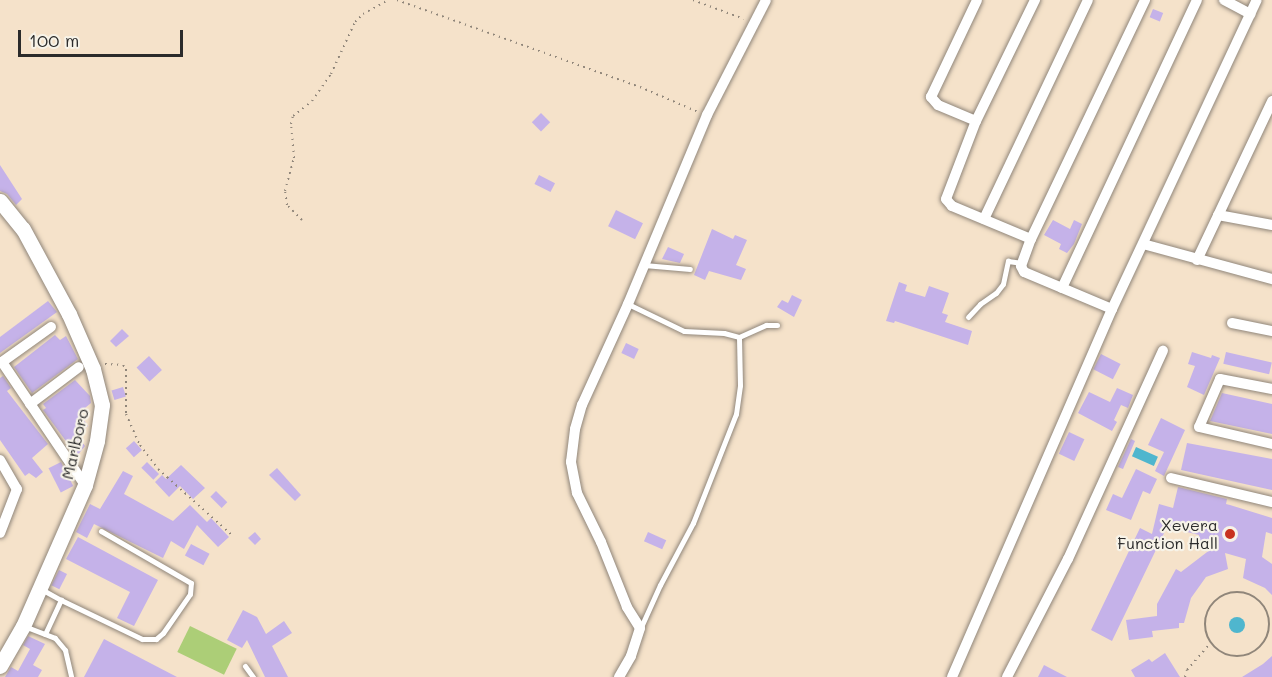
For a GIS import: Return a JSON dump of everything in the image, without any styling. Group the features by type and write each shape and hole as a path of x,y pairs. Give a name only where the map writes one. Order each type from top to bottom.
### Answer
{"street":[{"path":"620,677 639,638 640,628 627,607 602,542 577,493 571,462 572,444 582,405 628,304 707,115 766,0"},
{"path":"976,122 938,105 931,98 977,0"},
{"path":"1031,239 952,206 946,199 976,122 1035,0"},
{"path":"984,219 1088,0"},
{"path":"1112,309 1023,272 1022,263 1031,239 1145,0"},
{"path":"1062,288 1197,0"},
{"path":"1224,0 1250,14"},
{"path":"952,677 1112,309 1257,0"},
{"path":"1197,260 1272,101"},
{"name":"Marlboro","path":"0,201 38,253 69,314 99,385 102,405 101,423 85,485 22,626 0,666"},
{"path":"1218,214 1271,223"},
{"path":"1143,244 1272,279"},
{"path":"1233,323 1272,331"},
{"path":"51,327 2,362 85,485"},
{"path":"1007,677 1068,559 1163,351"},
{"path":"30,404 79,367"},
{"path":"1272,389 1221,378 1199,423 1201,429 1272,444"},
{"path":"0,460 17,489 0,533"},
{"path":"1171,478 1272,502"}],"lane":[{"path":"968,317 1003,284 1008,261 1022,263"},
{"path":"644,265 690,269"},
{"path":"628,304 672,327 739,337 766,324 777,325"},
{"path":"640,628 693,523 736,414 740,385 739,337"},
{"path":"39,588 142,639 156,639 163,633 190,594 191,583 101,531"},
{"path":"45,634 61,600"},
{"path":"22,626 55,638 65,650 71,677"},
{"path":"245,666 252,677"}],"path":[{"path":"302,220 287,205 285,191 294,158 291,124 293,116 312,101 331,74 355,22 363,14 388,0"},
{"path":"397,0 640,87 707,115"},
{"path":"693,0 755,24"},
{"path":"112,363 123,365 126,369 126,414 141,446 158,469 233,536"},
{"path":"1239,591 1253,596 1264,605 1270,626 1269,633 1261,646 1249,654 1235,657 1221,653 1210,643 1204,630 1205,615 1213,603 1224,594 1239,591"},
{"path":"1267,612 1272,611"},
{"path":"1185,677 1187,670 1210,643"}],"green space":[{"path":"190,626 237,649 224,675 177,652"}],"water":[{"path":"1136,447 1158,457 1154,466 1132,456"},
{"path":"1237,617 1245,625 1237,633 1229,625"}],"building":[{"path":"1153,9 1163,13 1160,21 1150,17"},
{"path":"541,113 550,122 541,131 532,122"},
{"path":"0,165 22,199 16,205 7,194 0,191"},
{"path":"539,175 555,183 550,192 534,184"},
{"path":"616,210 643,223 635,239 608,226"},
{"path":"1053,220 1070,229 1074,220 1082,224 1074,244 1067,253 1059,249 1061,244 1044,235"},
{"path":"712,229 733,239 735,235 747,240 736,265 746,269 741,280 709,271 705,280 694,275"},
{"path":"668,247 684,254 680,263 662,259"},
{"path":"899,282 907,285 905,291 925,297 929,286 949,293 942,313 948,315 945,322 972,331 968,345 895,321 894,323 886,321"},
{"path":"792,295 802,300 794,317 777,307 782,300 788,303"},
{"path":"48,301 57,312 0,353 0,337"},
{"path":"122,329 129,336 116,347 110,341"},
{"path":"55,335 60,340 66,336 78,359 32,393 14,367"},
{"path":"626,343 639,349 634,359 621,353"},
{"path":"1192,352 1211,358 1212,355 1220,358 1204,395 1187,387 1195,366 1188,364"},
{"path":"1226,352 1272,363 1269,374 1223,364"},
{"path":"1101,354 1121,364 1113,379 1093,369"},
{"path":"149,356 162,370 150,381 137,368"},
{"path":"3,376 11,388 7,391 48,444 32,458 43,472 36,478 29,473 25,476 0,440 0,378"},
{"path":"75,380 90,396 91,403 79,413 88,426 77,435 85,446 77,456 43,410 46,408 43,404"},
{"path":"123,387 126,397 114,400 112,391"},
{"path":"1117,388 1133,395 1128,408 1121,405 1112,431 1078,413 1089,392 1110,402"},
{"path":"1222,393 1272,404 1272,434 1210,421"},
{"path":"1161,418 1185,430 1164,476 1155,471 1164,452 1148,445"},
{"path":"1069,432 1084,439 1074,461 1059,454"},
{"path":"1131,439 1135,441 1123,469 1118,467"},
{"path":"134,441 142,450 134,457 126,448"},
{"path":"1187,443 1272,459 1272,490 1181,470"},
{"path":"61,462 73,486 61,492 49,468"},
{"path":"147,462 159,474 153,480 141,468"},
{"path":"181,465 205,488 193,499 180,486 169,497 155,482 162,475 166,479"},
{"path":"277,468 301,495 295,501 269,475"},
{"path":"1136,469 1157,479 1150,494 1143,491 1131,520 1106,510 1113,494 1122,498"},
{"path":"123,471 133,476 124,494 173,521 190,505 207,522 211,518 229,537 218,547 197,525 184,549 171,541 163,558 94,524 87,538 76,532 90,504 100,509"},
{"path":"1178,487 1227,499 1226,504 1272,518 1272,534 1266,532 1262,557 1272,564 1272,595 1265,588 1243,578 1246,559 1225,553 1228,569 1206,577 1191,598 1184,623 1179,623 1179,628 1152,631 1153,637 1129,640 1126,620 1157,616 1157,604 1176,569 1181,572 1215,546 1198,541 1199,535 1167,527 1112,641 1091,630 1140,528 1152,534 1159,504 1173,508"},
{"path":"216,491 227,502 222,508 210,497"},
{"path":"255,532 261,539 255,545 248,538"},
{"path":"648,532 666,540 662,549 644,541"},
{"path":"78,537 158,580 134,626 117,618 130,592 66,559"},
{"path":"191,544 210,554 203,565 185,555"},
{"path":"59,570 67,574 59,589 51,585"},
{"path":"243,610 257,617 266,634 284,621 292,633 272,646 288,677 265,677 247,640 242,648 227,640"},
{"path":"28,636 45,644 33,665 42,670 38,677 5,677 11,667 18,671 30,649 23,645"},
{"path":"104,639 177,677 84,677"},
{"path":"1165,653 1180,677 1135,677 1131,670 1149,659 1152,662"},
{"path":"1272,656 1272,677 1242,677 1263,664"},
{"path":"1044,665 1067,677 1038,677"}],"place":[{"name":"Xevera Function Hall","path":"1230,534"}]}
